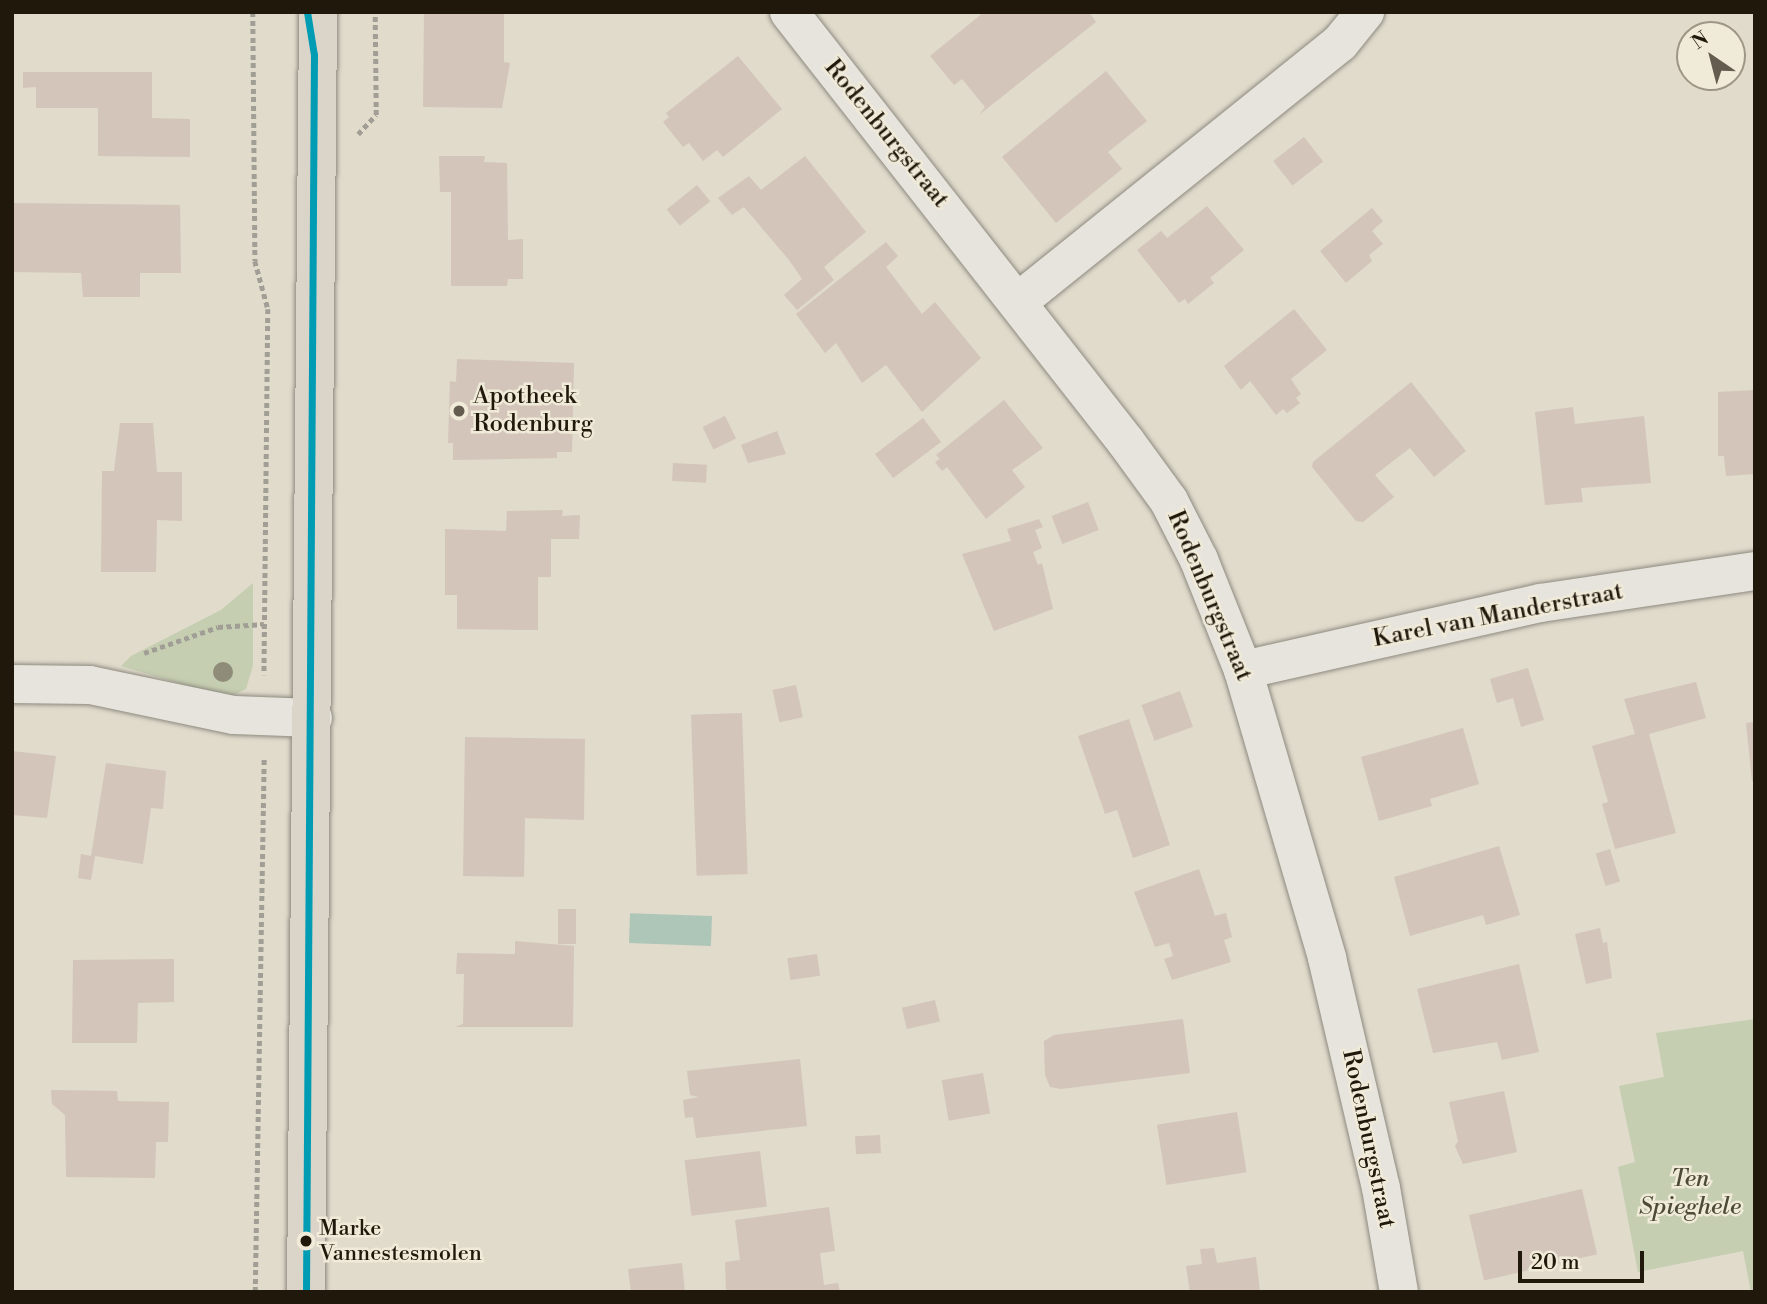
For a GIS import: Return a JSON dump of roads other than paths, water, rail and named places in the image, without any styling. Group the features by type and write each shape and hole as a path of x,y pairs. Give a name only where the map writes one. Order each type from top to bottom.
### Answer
{"main road":[{"path":"307,12 314,55"},
{"path":"306,1292 313,718 314,55 318,12"}],"street":[{"name":"Rodenburgstraat","path":"789,12 1019,301 1169,501 1199,560 1243,670 1327,958 1381,1188 1399,1292"},
{"path":"1019,301 1340,43 1365,12"},
{"name":"Karel van Manderstraat","path":"1243,670 1541,603 1755,572"},
{"path":"12,684 90,685 139,692 204,710 264,718 313,718"}],"place":[{"name":"Apotheek Rodenburg","path":"459,411"},
{"name":"Marke Vannestesmolen","path":"306,1241"}],"park label":[{"name":"Ten Spieghele","path":"1690,1194"}]}
